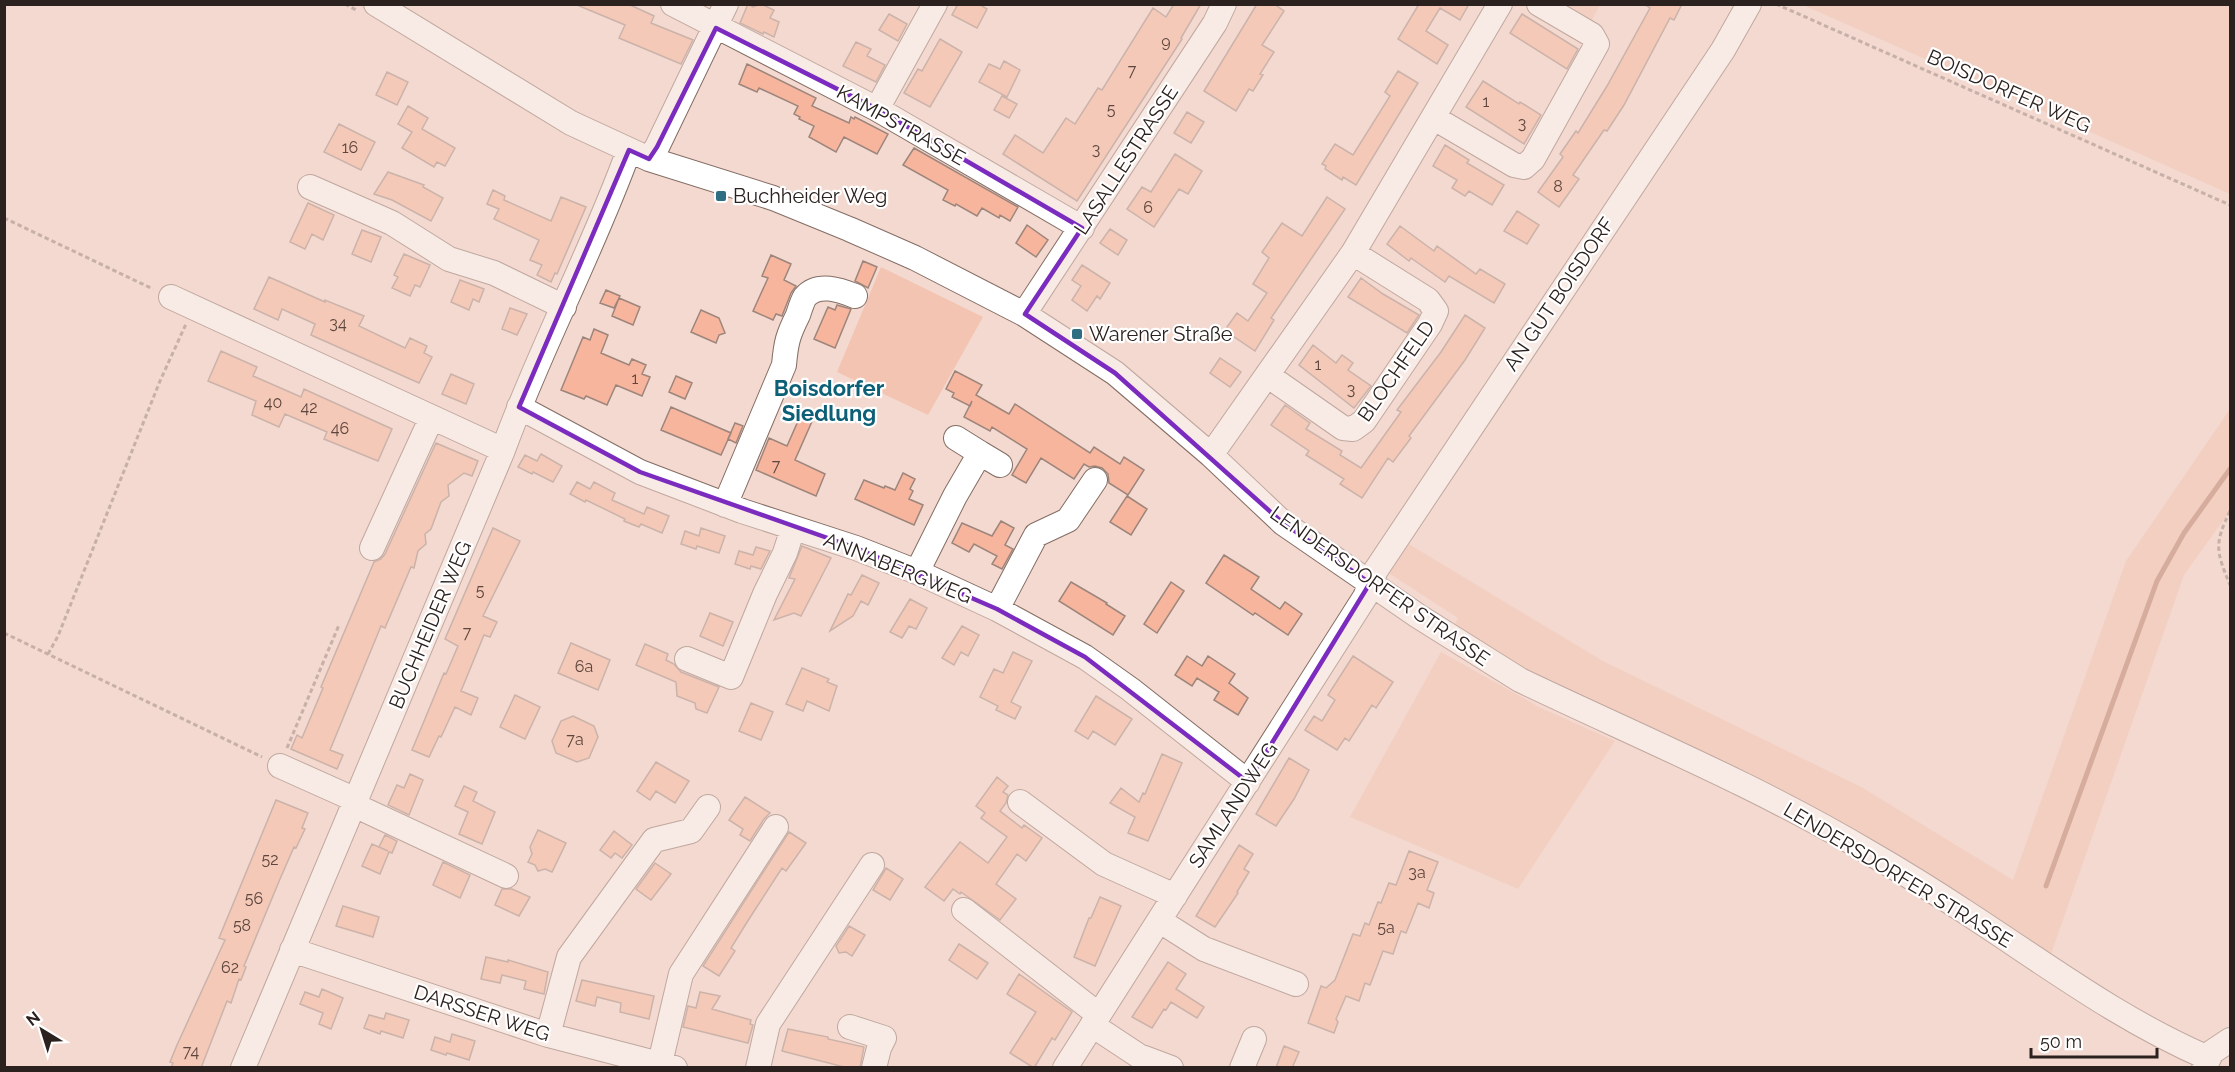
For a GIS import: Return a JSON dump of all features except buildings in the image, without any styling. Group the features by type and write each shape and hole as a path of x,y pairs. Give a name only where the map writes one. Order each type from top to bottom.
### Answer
{"street":[{"name":"LENDERSDORFER STRASSE","path":"376,4 571,123 639,154 773,198 849,229 915,258 1024,314 1115,373 1210,455 1283,523 1418,616 1520,680 1747,786 1869,852 1966,912 2101,1003 2206,1063"},
{"name":"KAMPSTRASSE","path":"673,4 877,109 1082,228"},
{"name":"BUCHHEIDER WEG","path":"243,1068 503,450 519,407 564,307 639,154 657,147 726,4"},
{"path":"877,109 935,4"},
{"name":"LASALLESTRASSE","path":"1024,314 1215,23 1224,4"},
{"path":"1210,455 1353,253 1500,4"},
{"path":"1434,118 1514,165 1524,167 1533,159 1597,44 1592,35 1539,4"},
{"name":"AN GUT BOISDORF","path":"1370,583 1376,570 1462,438 1723,50 1749,4"},
{"path":"310,187 392,223 449,259 494,273 564,307"},
{"name":"BLOCHFELD","path":"1267,375 1343,428 1353,429 1358,426 1370,411 1430,324 1436,311 1428,300 1353,253"},
{"path":"724,505 784,365 786,341 805,297 825,288 855,296"},
{"path":"171,297 430,419 503,450"},
{"name":"ANNABERGWEG","path":"519,407 640,472 724,505 856,548 917,572 997,609 1085,657 1130,689 1248,782"},
{"path":"372,548 430,419"},
{"path":"917,572 956,496 990,459 956,438"},
{"path":"997,609 1036,535 1068,520 1095,480"},
{"path":"687,659 732,677 765,594 785,553 793,528"},
{"name":"SAMLANDWEG","path":"1065,1068 1365,597 1370,583"},
{"path":"280,766 506,876"},
{"path":"1020,802 1104,864 1176,896"},
{"path":"548,1035 569,957 654,840 691,831 708,807"},
{"path":"667,1066 681,974 776,828"},
{"path":"758,1068 768,1024 872,865"},
{"path":"964,910 1139,1056 1171,1068"},
{"path":"1160,921 1204,949 1296,984"},
{"name":"DARSSER WEG","path":"292,950 548,1035 667,1066"},
{"path":"850,1028 884,1038 874,1068"},
{"path":"1242,1068 1254,1039"},
{"path":"2206,1063 2218,1046 2230,1040"}],"path":[{"name":"BOISDORFER WEG","path":"1776,4 2230,205"},
{"path":"4,218 171,297"},
{"path":"48,654 58,636 160,381 194,308"},
{"path":"2230,511 2219,535 2218,547 2220,560 2230,585"},
{"path":"4,633 280,766 339,625"}],"highlighted area":[{"path":"716,28 877,109 1082,228 1025,314 1115,373 1283,523 1370,583 1248,782 1085,657 997,609 856,548 640,472 519,407 629,150 649,159"}],"shaded area":[{"path":"1554,5 1600,5 1589,25"},
{"path":"1803,5 2230,5 2230,194"},
{"path":"881,267 983,317 928,415 837,372"},
{"path":"2230,409 2230,511 2184,575 2051,954 1894,853 1751,774 1628,717 1533,677 1454,626 1458,618 1387,572 1407,543 1603,661 1863,788 2013,880 2126,561"},
{"path":"1441,652 1541,708 1615,741 1518,889 1350,817"}],"waterway":[{"path":"2046,886 2157,581 2184,533 2230,469"}],"place":[{"name":"Buchheider Weg","path":"721,196"},
{"name":"Warener Straße","path":"1077,334"}],"district":[{"name":"Boisdorfer Siedlung","path":"829,401"}]}
